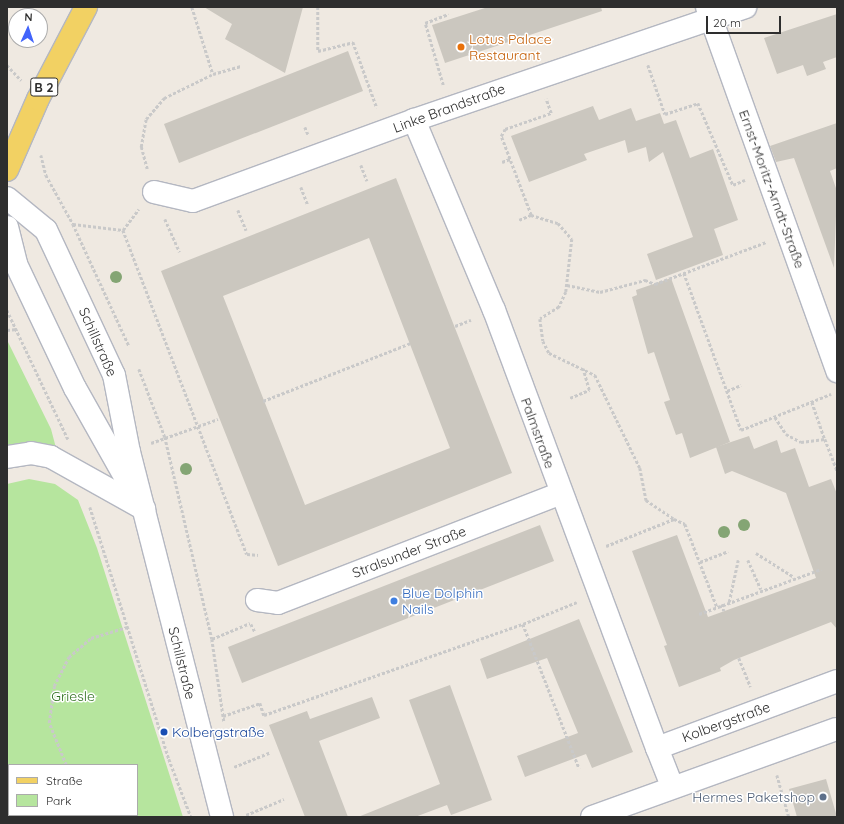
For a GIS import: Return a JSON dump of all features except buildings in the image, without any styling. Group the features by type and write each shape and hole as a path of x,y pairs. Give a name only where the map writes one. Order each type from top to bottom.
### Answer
{"main road":[{"name":"B 2","path":"7,170 38,99 86,7"}],"street":[{"name":"Linke Brandstraße","path":"154,192 193,201 414,120 640,42 709,12 745,7"},
{"name":"Ernst-Moritz-Arndt-Straße","path":"709,12 837,371"},
{"name":"Palmstraße","path":"414,120 488,294 598,594 657,748"},
{"name":"Schillstraße","path":"7,198 46,230 114,375 129,452 222,817"},
{"name":"Schillstraße","path":"7,227 16,264 76,388 144,509"},
{"path":"7,457 31,453 67,465 144,509"},
{"name":"Stralsunder Straße","path":"257,600 278,603 561,493"},
{"name":"Kolbergstraße","path":"657,748 836,684"},
{"path":"592,817 672,786 837,729"},
{"path":"657,748 672,786"}],"path":[{"path":"192,7 213,74"},
{"path":"318,7 318,51 353,42 386,131"},
{"path":"448,14 425,22 450,108"},
{"path":"640,42 665,114 698,103 733,184 766,173"},
{"path":"7,65 26,85"},
{"path":"180,252 154,192 141,147 146,119 164,98 213,74 241,66"},
{"path":"531,216 501,136 504,129 551,113 538,77"},
{"path":"502,162 510,159"},
{"path":"123,230 154,192"},
{"path":"519,220 531,216 558,223 572,239 567,285 559,307 540,319 543,341 549,353 595,375 640,468 646,500 674,519 685,524 717,607"},
{"path":"73,224 123,230"},
{"path":"123,230 248,554 258,555"},
{"path":"567,285 600,292 645,280 655,284 788,235"},
{"path":"684,273 741,430 837,391"},
{"path":"7,310 68,434 67,465"},
{"path":"7,330 17,328"},
{"path":"263,401 411,343"},
{"path":"570,398 589,390 583,369"},
{"path":"727,391 741,385"},
{"path":"812,402 837,471"},
{"path":"774,417 786,434 801,442 825,439"},
{"path":"129,452 218,419"},
{"path":"86,502 128,627 169,759 191,817"},
{"path":"584,554 674,519"},
{"path":"700,562 728,551"},
{"path":"756,553 794,577"},
{"path":"729,602 738,560"},
{"path":"748,560 760,589"},
{"path":"700,614 760,589 821,569"},
{"path":"223,716 260,703 264,715 523,624 598,594"},
{"path":"255,632 251,623 257,600"},
{"path":"722,604 724,611"},
{"path":"212,639 251,623"},
{"path":"523,624 579,768"},
{"path":"66,764 49,723 54,686 69,657 91,638 128,627"},
{"path":"739,658 760,710"},
{"path":"770,752 789,817"},
{"path":"210,772 269,753"},
{"path":"240,817 284,799"}],"green space":[{"path":"7,340 51,429 56,448 28,442 7,445"},
{"name":"Griesle","path":"29,479 55,484 78,500 97,548 183,817 7,817 7,484"}],"place":[{"name":"Lotus Palace Restaurant","path":"461,47"},
{"name":"Blue Dolphin Nails","path":"394,601"},
{"name":"Kolbergstraße","path":"164,732"},
{"name":"Hermes Paketshop","path":"823,797"}]}
